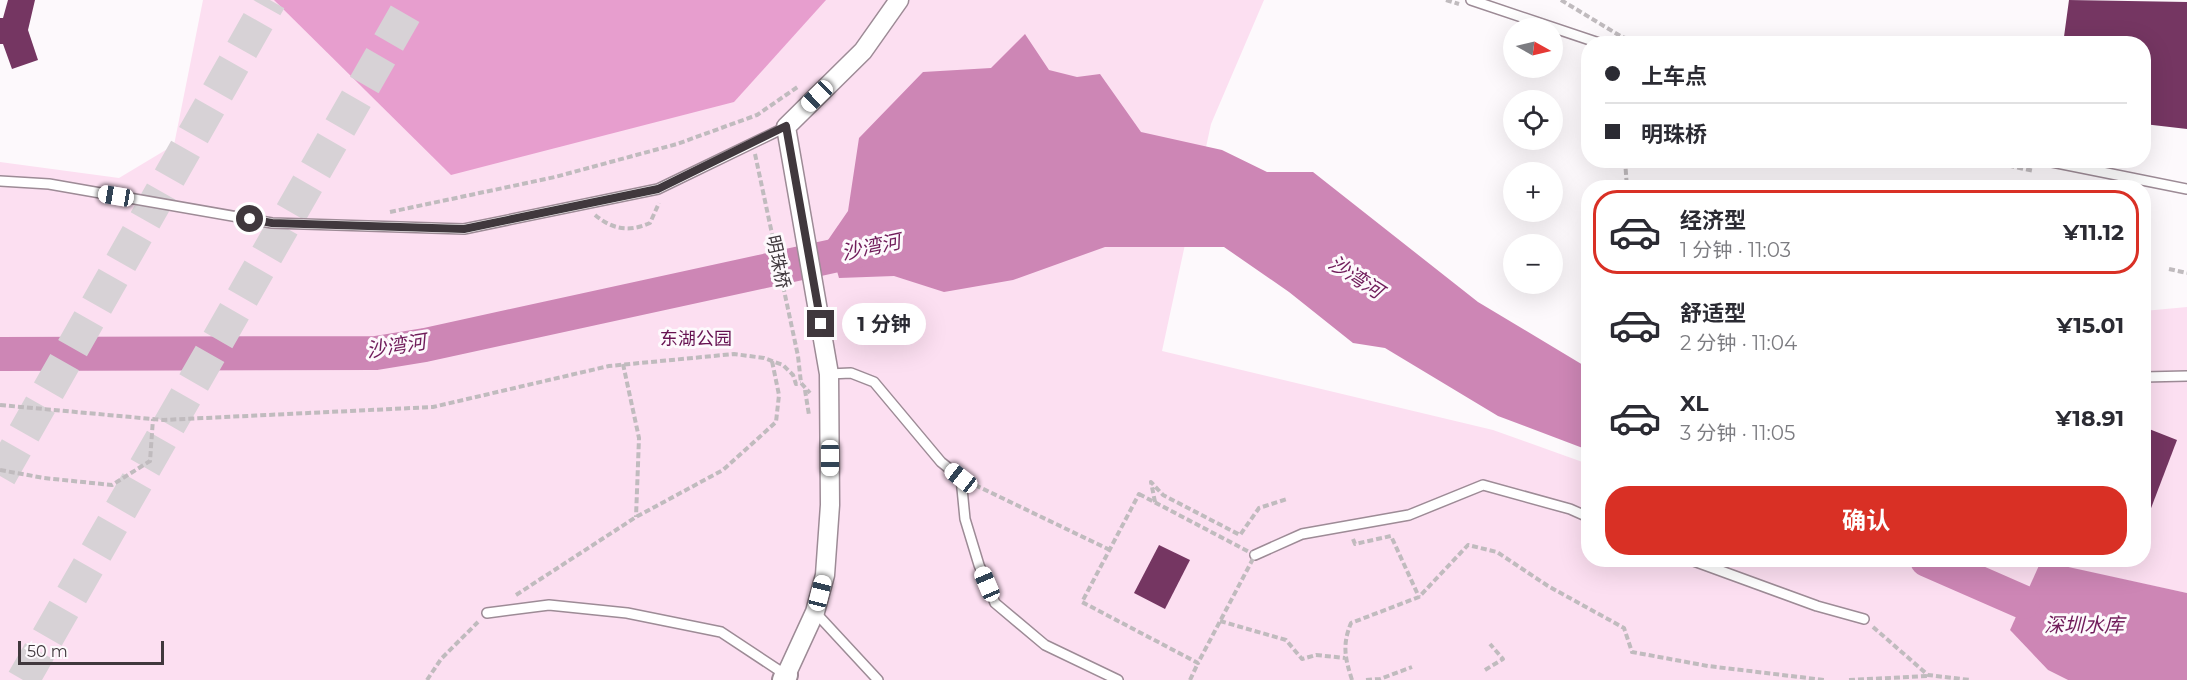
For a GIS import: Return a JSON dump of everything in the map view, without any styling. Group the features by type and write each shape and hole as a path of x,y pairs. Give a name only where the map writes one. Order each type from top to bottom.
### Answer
{"street":[{"path":"786,126 863,51 899,0"},
{"name":"明珠桥","path":"785,677 815,612 825,575 830,505 829,374 786,126"}],"lane":[{"path":"1471,0 1581,37"},
{"path":"0,182 49,184 272,223 464,229 661,187 786,126"},
{"path":"2082,168 2142,180"},
{"path":"2151,182 2187,189"},
{"path":"829,374 851,373 874,382 941,462 961,478 965,519 979,565 995,603 1045,645 1118,680"},
{"path":"2151,377 2187,376"},
{"path":"1254,555 1302,534 1409,515 1483,485 1570,508 1581,514"},
{"path":"1709,567 1817,606 1864,619"},
{"path":"488,613 549,605 627,613 709,629 720,632 785,677"},
{"path":"815,612 878,680"}],"path":[{"path":"1561,0 1620,36"},
{"path":"389,212 555,177 677,144 757,114"},
{"name":"明珠桥","path":"758,168 798,356 801,383"},
{"path":"582,204 599,218 618,229 634,230 651,223 659,201 661,187"},
{"path":"2169,269 2187,273"},
{"path":"0,405 153,419 433,407 623,364 734,354 783,365 793,375 796,384 801,383 804,389 815,397"},
{"path":"428,680 441,659 488,613 636,518 723,470 776,422 780,395 772,361"},
{"path":"623,364 639,438 636,518"},
{"path":"0,470 44,478 112,485 150,461 153,419"},
{"path":"961,478 1110,550"},
{"path":"1155,502 1151,482 1163,495 1240,535"},
{"path":"1190,680 1254,555 1138,494 1082,602 1198,663"},
{"path":"1234,544 1259,508 1287,499"},
{"path":"1355,544 1390,536 1419,597"},
{"path":"1352,680 1345,658 1344,640 1352,624 1419,597 1468,545 1497,552 1548,586 1624,628 1632,652 1708,666 1824,680"},
{"path":"1864,619 1928,675"},
{"path":"1220,621 1286,640 1302,659 1316,655 1345,658"},
{"path":"1485,670 1503,659 1490,644"},
{"path":"1366,680 1380,679 1412,667"},
{"path":"1849,680 1928,675 1970,680"}],"green space":[{"name":"东湖公园","path":"203,0 1264,0 1211,124 1162,351 1493,430 1581,461 1581,567 2039,567 2010,630 2048,670 2068,680 0,680 0,162 119,178 174,145"},
{"name":"东湖公园","path":"2187,307 2187,593 2065,567 2151,567 2151,310"}],"shaded area":[{"path":"274,0 826,0 734,102 451,175"}],"water":[{"path":"1025,34 1049,70 1077,77 1100,74 1141,132 1222,150 1267,172 1313,172 1478,302 1581,364 1581,447 1498,416 1385,348 1353,343 1289,292 1224,247 1105,247 1013,280 944,292 894,276 839,278 828,240 848,211 859,138 923,72 991,68"},
{"name":"深圳水库","path":"2038,567 2068,567 2187,593 2187,680 2068,680 2048,670 2010,630"}],"building":[{"path":"8,0 35,0 28,30 38,60 12,69 3,44 0,44 0,18 3,18"},
{"path":"2069,0 2187,2 2187,129 2151,125 2151,36 2064,36"},
{"path":"2151,430 2177,440 2151,508"},
{"path":"1159,545 1190,560 1165,609 1134,593"}],"waterway":[{"name":"沙湾河","path":"0,354 376,353 425,345 879,246"},
{"name":"沙湾河","path":"1943,567 2023,602"}],"tunnel":[{"path":"0,476 270,0"},
{"path":"23,680 413,0"}],"route":[{"path":"250,219 272,223 464,229 658,189 786,126 821,324"}]}
